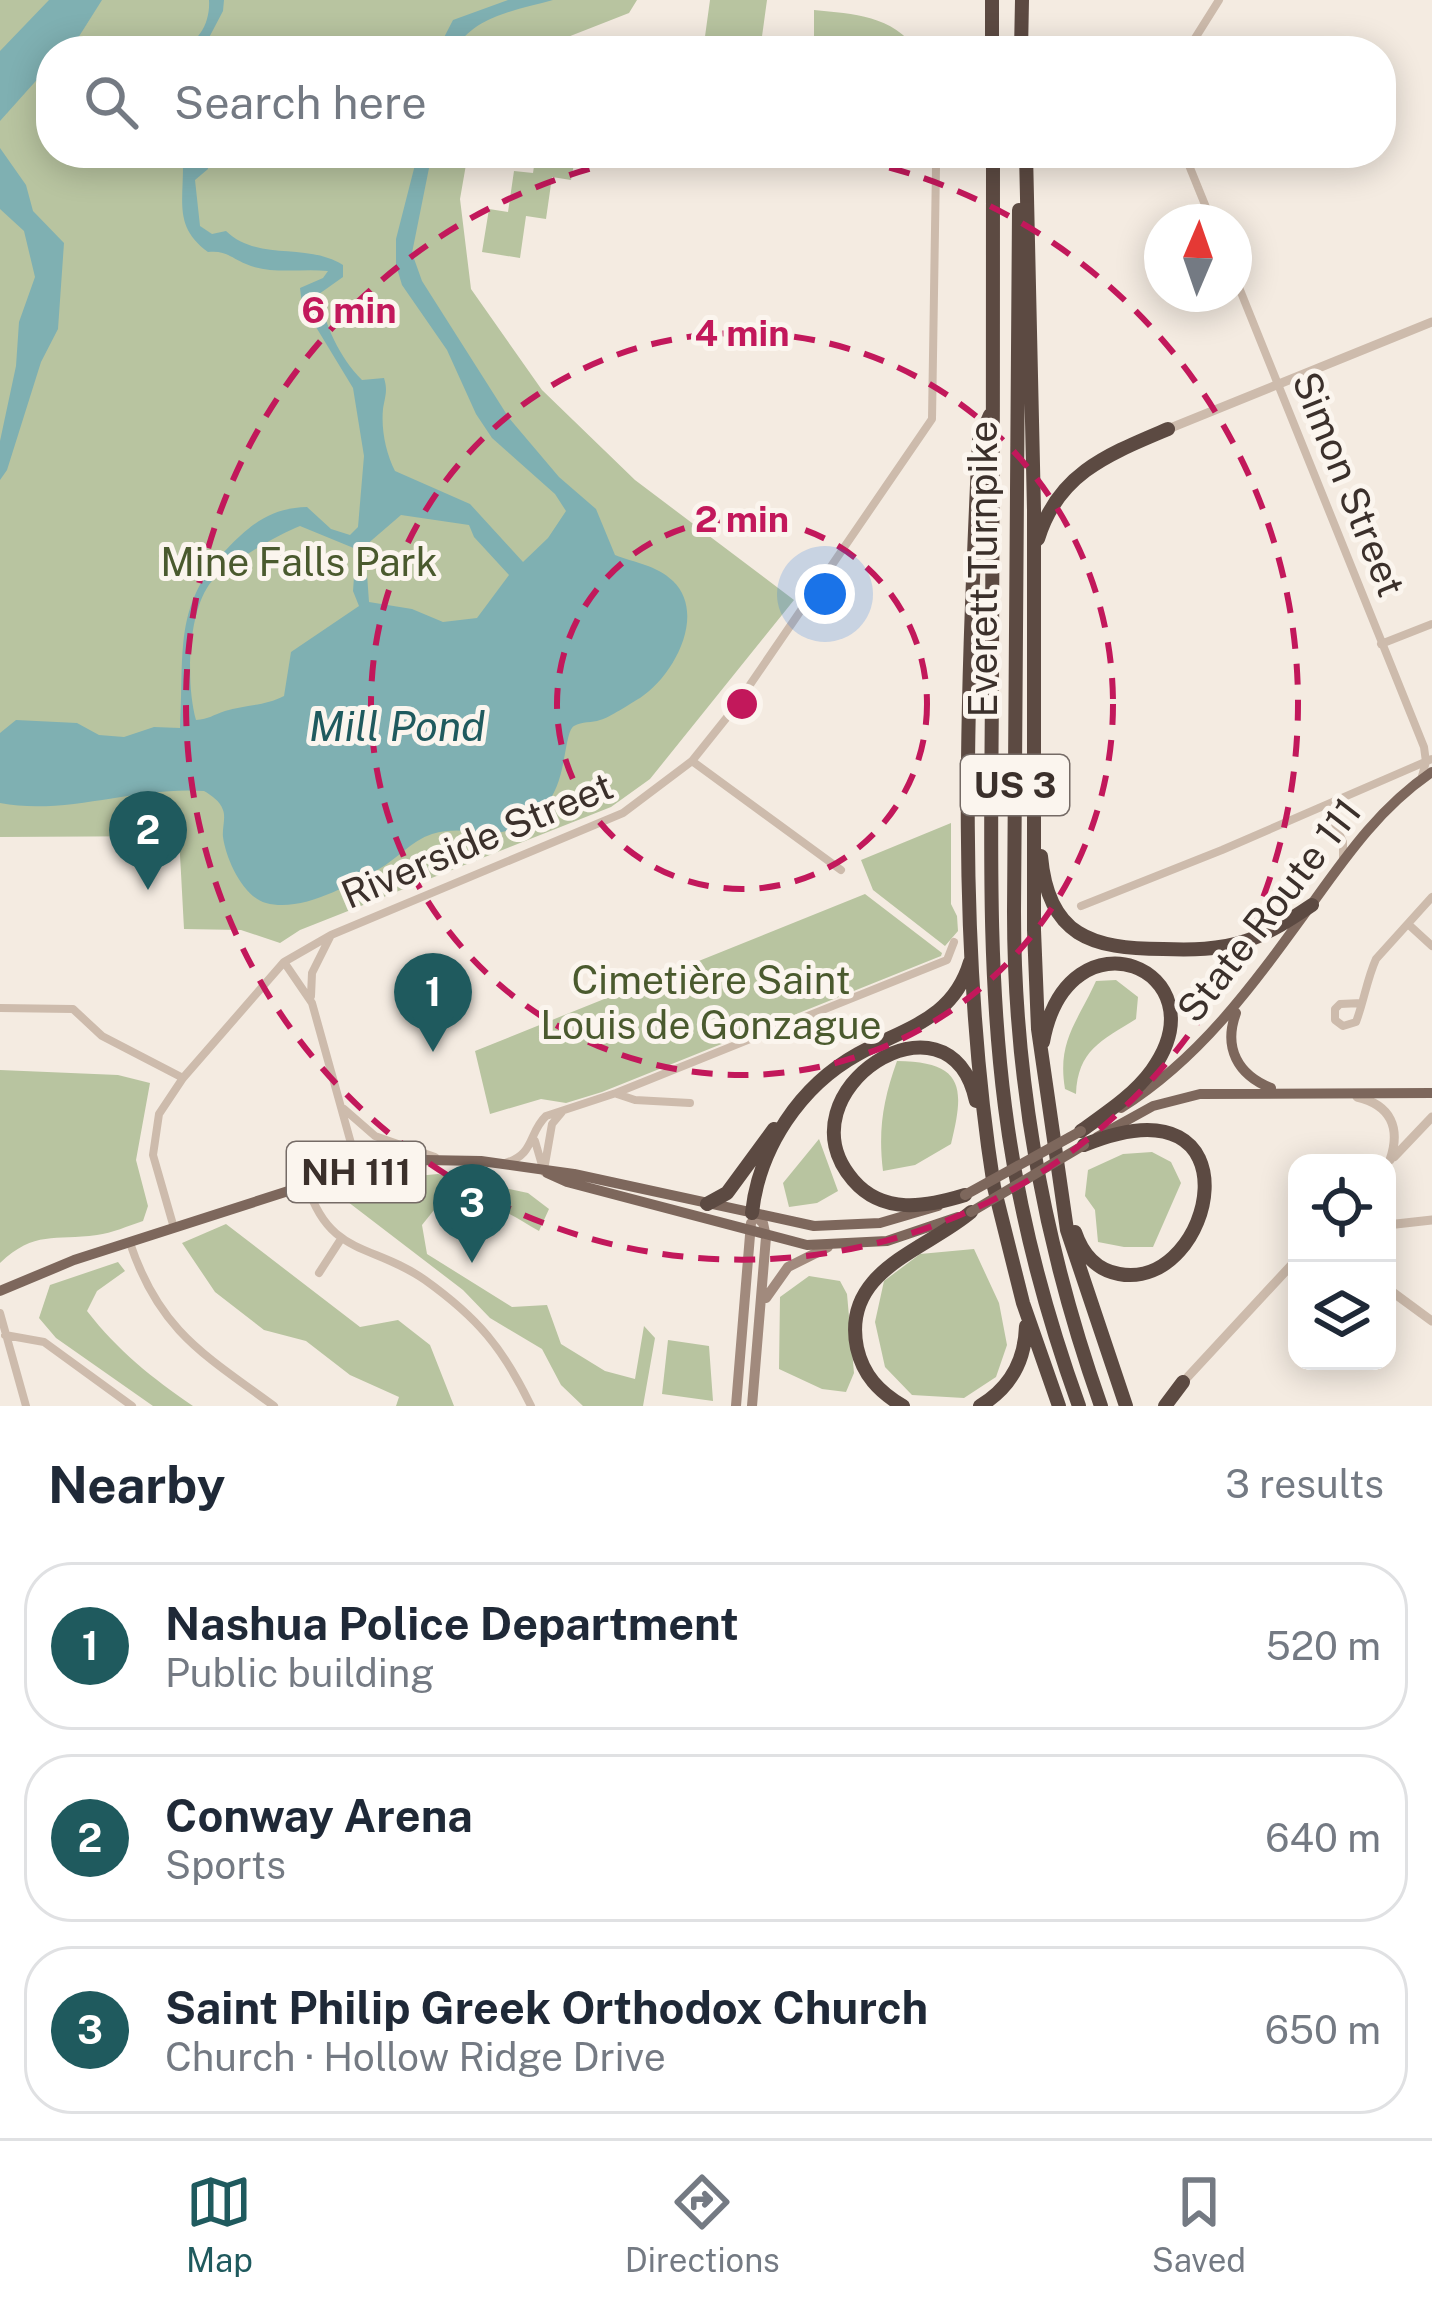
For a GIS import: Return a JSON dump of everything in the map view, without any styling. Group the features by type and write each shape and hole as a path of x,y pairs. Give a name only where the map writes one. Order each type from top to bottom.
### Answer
{"highway":[{"path":"992,0 992,36"},
{"path":"1022,0 1022,36"},
{"name":"Everett Turnpike","path":"993,168 993,919 1000,1068 1030,1247 1079,1406"},
{"path":"1023,168 1035,556 1034,959 1042,1071 1058,1181 1080,1277 1126,1406"},
{"name":"Everett Turnpike","path":"1023,168 1014,866 1017,1025 1048,1234 1101,1406"},
{"path":"993,408 980,440 968,721 972,933 994,1186"},
{"path":"1035,556 1046,516 1071,479 1098,460 1168,429"},
{"path":"1034,762 1046,890 1062,920 1084,938 1122,949 1220,947 1264,933 1312,904"},
{"path":"706,1204 727,1192 761,1143 839,1065 923,1024 951,1001 968,971 972,933"},
{"path":"1042,1071 1043,1039 1051,1014 1079,973 1099,963 1125,962 1159,982 1171,1015 1161,1055 1142,1083 1083,1138"},
{"path":"965,1195 922,1205 894,1204 865,1191 846,1170 835,1141 836,1115 849,1086 872,1063 918,1048 939,1051 958,1063 973,1089 1023,1303 1059,1406"},
{"path":"752,1214 762,1161 796,1109"},
{"path":"1058,1181 1082,1249 1112,1272 1134,1275 1155,1269 1190,1237 1202,1211 1207,1183 1201,1161 1187,1143 1167,1132 1142,1129 1083,1138"},
{"path":"903,1406 877,1387 860,1360 855,1326 861,1300 885,1268 971,1212"},
{"path":"980,1406 1005,1386 1019,1364 1026,1331 1023,1303"},
{"path":"1165,1406 1183,1382"}],"main road":[{"name":"State Route 111","path":"544,1172 750,1233 832,1246 893,1240 971,1212 1174,1071 1216,1029 1378,817 1418,782 1430,764"},
{"path":"1252,984 1232,1023 1234,1058 1259,1083 1292,1092"},
{"name":"State Route 111","path":"544,1172 574,1174 808,1225 854,1226 903,1218 965,1195 1173,1099 1221,1092 1432,1093"},
{"name":"NH 111","path":"0,1291 129,1241 359,1172 442,1159 504,1163 544,1172"},
{"path":"736,1406 752,1214"},
{"path":"752,1214 763,1223 766,1237 752,1406"},
{"path":"759,1324 768,1292 782,1273 808,1254 832,1246"}],"street":[{"path":"1196,36 1219,0"},
{"name":"Riverside Street","path":"174,1228 155,1166 153,1138 161,1109 284,962 331,935 623,813 692,761 732,711 932,419 936,168"},
{"path":"1190,168 1205,204"},
{"name":"Simon Street","path":"1248,312 1430,764"},
{"path":"1168,429 1432,322"},
{"path":"1381,644 1432,624"},
{"path":"692,761 841,871"},
{"path":"1081,906 1430,764"},
{"path":"1328,806 1343,842 1343,860"},
{"path":"1362,1003 1376,959 1432,897"},
{"path":"1408,924 1432,946"},
{"path":"331,935 312,973 312,1003 359,1172"},
{"path":"504,1163 524,1155 542,1119 616,1094 947,960 954,942"},
{"path":"284,962 312,1003"},
{"path":"0,1008 73,1009 102,1036 183,1078"},
{"path":"1328,1093 1367,1099 1383,1108 1395,1130 1390,1154"},
{"path":"616,1094 635,1100 690,1103"},
{"path":"342,1108 375,1136 442,1159"},
{"path":"544,1172 552,1124 563,1111"},
{"path":"1396,1155 1432,1118"},
{"path":"535,1139 544,1172"},
{"path":"307,1185 318,1216 341,1239 424,1280 484,1330 506,1355 532,1406"},
{"path":"1396,1224 1432,1220"},
{"path":"319,1273 341,1239"},
{"path":"129,1241 145,1286 171,1324 274,1406"},
{"path":"1183,1382 1294,1262"},
{"path":"1396,1293 1424,1308 1432,1321"},
{"path":"0,1313 26,1406"},
{"path":"3,1330 44,1342 132,1406"}],"green space":[{"name":"Mine Falls Park","path":"0,0 637,0 629,13 570,36 36,36 36,168 465,168 460,199 471,289 542,390 635,480 794,600 650,779 611,807 300,930 280,943 241,930 184,929 179,836 0,837"},
{"path":"710,0 767,0 762,36 705,36"},
{"path":"814,10 858,15 904,36 814,36"},
{"path":"534,168 573,168 571,180 552,177 546,219 526,216 520,258 482,252 489,209 508,212 514,171 533,173"},
{"path":"951,823 951,904 958,931 945,946 873,890 861,860"},
{"name":"Cimetière Saint Louis de Gonzague","path":"865,894 941,956 602,1092 566,1103 541,1099 490,1114 475,1051"},
{"path":"1116,980 1138,997 1136,1019 1094,1048 1081,1067 1076,1094 1065,1089 1063,1072 1070,1033 1096,981"},
{"path":"897,1061 936,1066 947,1073 958,1093 958,1107 951,1144 915,1165 883,1171 883,1115"},
{"path":"0,1070 118,1075 150,1083 136,1160 148,1206 143,1221 103,1234 35,1241 0,1263"},
{"path":"819,1139 838,1191 817,1203 789,1207 783,1183"},
{"path":"1152,1152 1171,1162 1181,1183 1153,1247 1098,1242 1095,1210 1085,1196 1088,1170 1123,1154"},
{"path":"438,1174 528,1193 549,1209 539,1231 481,1202 442,1200 422,1225 427,1254 512,1307 547,1305 561,1344 605,1371 635,1379 644,1326 655,1338 643,1406 583,1406 561,1385 542,1349 490,1318 463,1290 335,1192"},
{"path":"226,1224 360,1327 398,1320 430,1345 454,1406 396,1406 399,1397 350,1375 306,1341 264,1330 215,1292 182,1243"},
{"path":"974,1249 999,1303 1007,1345 996,1377 964,1398 912,1395 885,1367 875,1322 884,1281 920,1254"},
{"path":"118,1262 125,1271 97,1291 87,1311 136,1363 193,1406 153,1406 56,1338 39,1318 50,1285"},
{"path":"809,1276 840,1281 847,1294 854,1373 846,1392 822,1389 779,1369 780,1297"},
{"path":"668,1340 709,1346 713,1401 662,1394"}],"water":[{"path":"49,0 102,0 79,36 36,36 36,81 0,121 0,51"},
{"path":"209,0 224,0 210,36 198,36 202,30"},
{"path":"508,0 553,0 497,16 465,36 445,36 453,20"},
{"path":"0,148 26,185 33,211 64,243 58,329 41,362 0,480 0,441 16,366 19,322 35,277 24,231 0,209"},
{"name":"Mill Pond","path":"183,168 208,168 195,180 200,226 212,234 226,231 253,246 314,254 343,265 343,277 319,294 322,306 334,340 354,371 362,380 384,378 384,433 395,471 470,504 523,562 548,538 566,511 555,494 492,438 447,350 402,285 396,265 396,239 414,168 429,168 412,253 422,281 509,418 559,477 596,509 615,555 673,581 687,610 682,644 664,675 640,698 614,713 574,726 557,786 543,808 527,821 500,832 432,834 354,882 294,904 266,903 243,885 225,846 223,810 204,791 50,806 0,803 0,733 16,720 77,723 99,735 124,737 154,727 180,728 183,647 192,603 218,559 248,529 279,512 307,507 331,529 350,535 358,527 364,456 353,388 302,304 300,288 328,271 266,269 208,252 190,234 183,214","holes":["401,515 469,525 509,575 477,618 443,622 412,609 369,602 365,546","300,526 356,549 353,591 359,606 291,652 284,696 196,720 191,688 193,628 212,581 267,542"]}],"place":[{"name":"Conway Arena","path":"148,890"},
{"name":"Nashua Police Department","path":"433,1052"},
{"name":"Saint Philip Greek Orthodox Church","path":"472,1263"}]}
